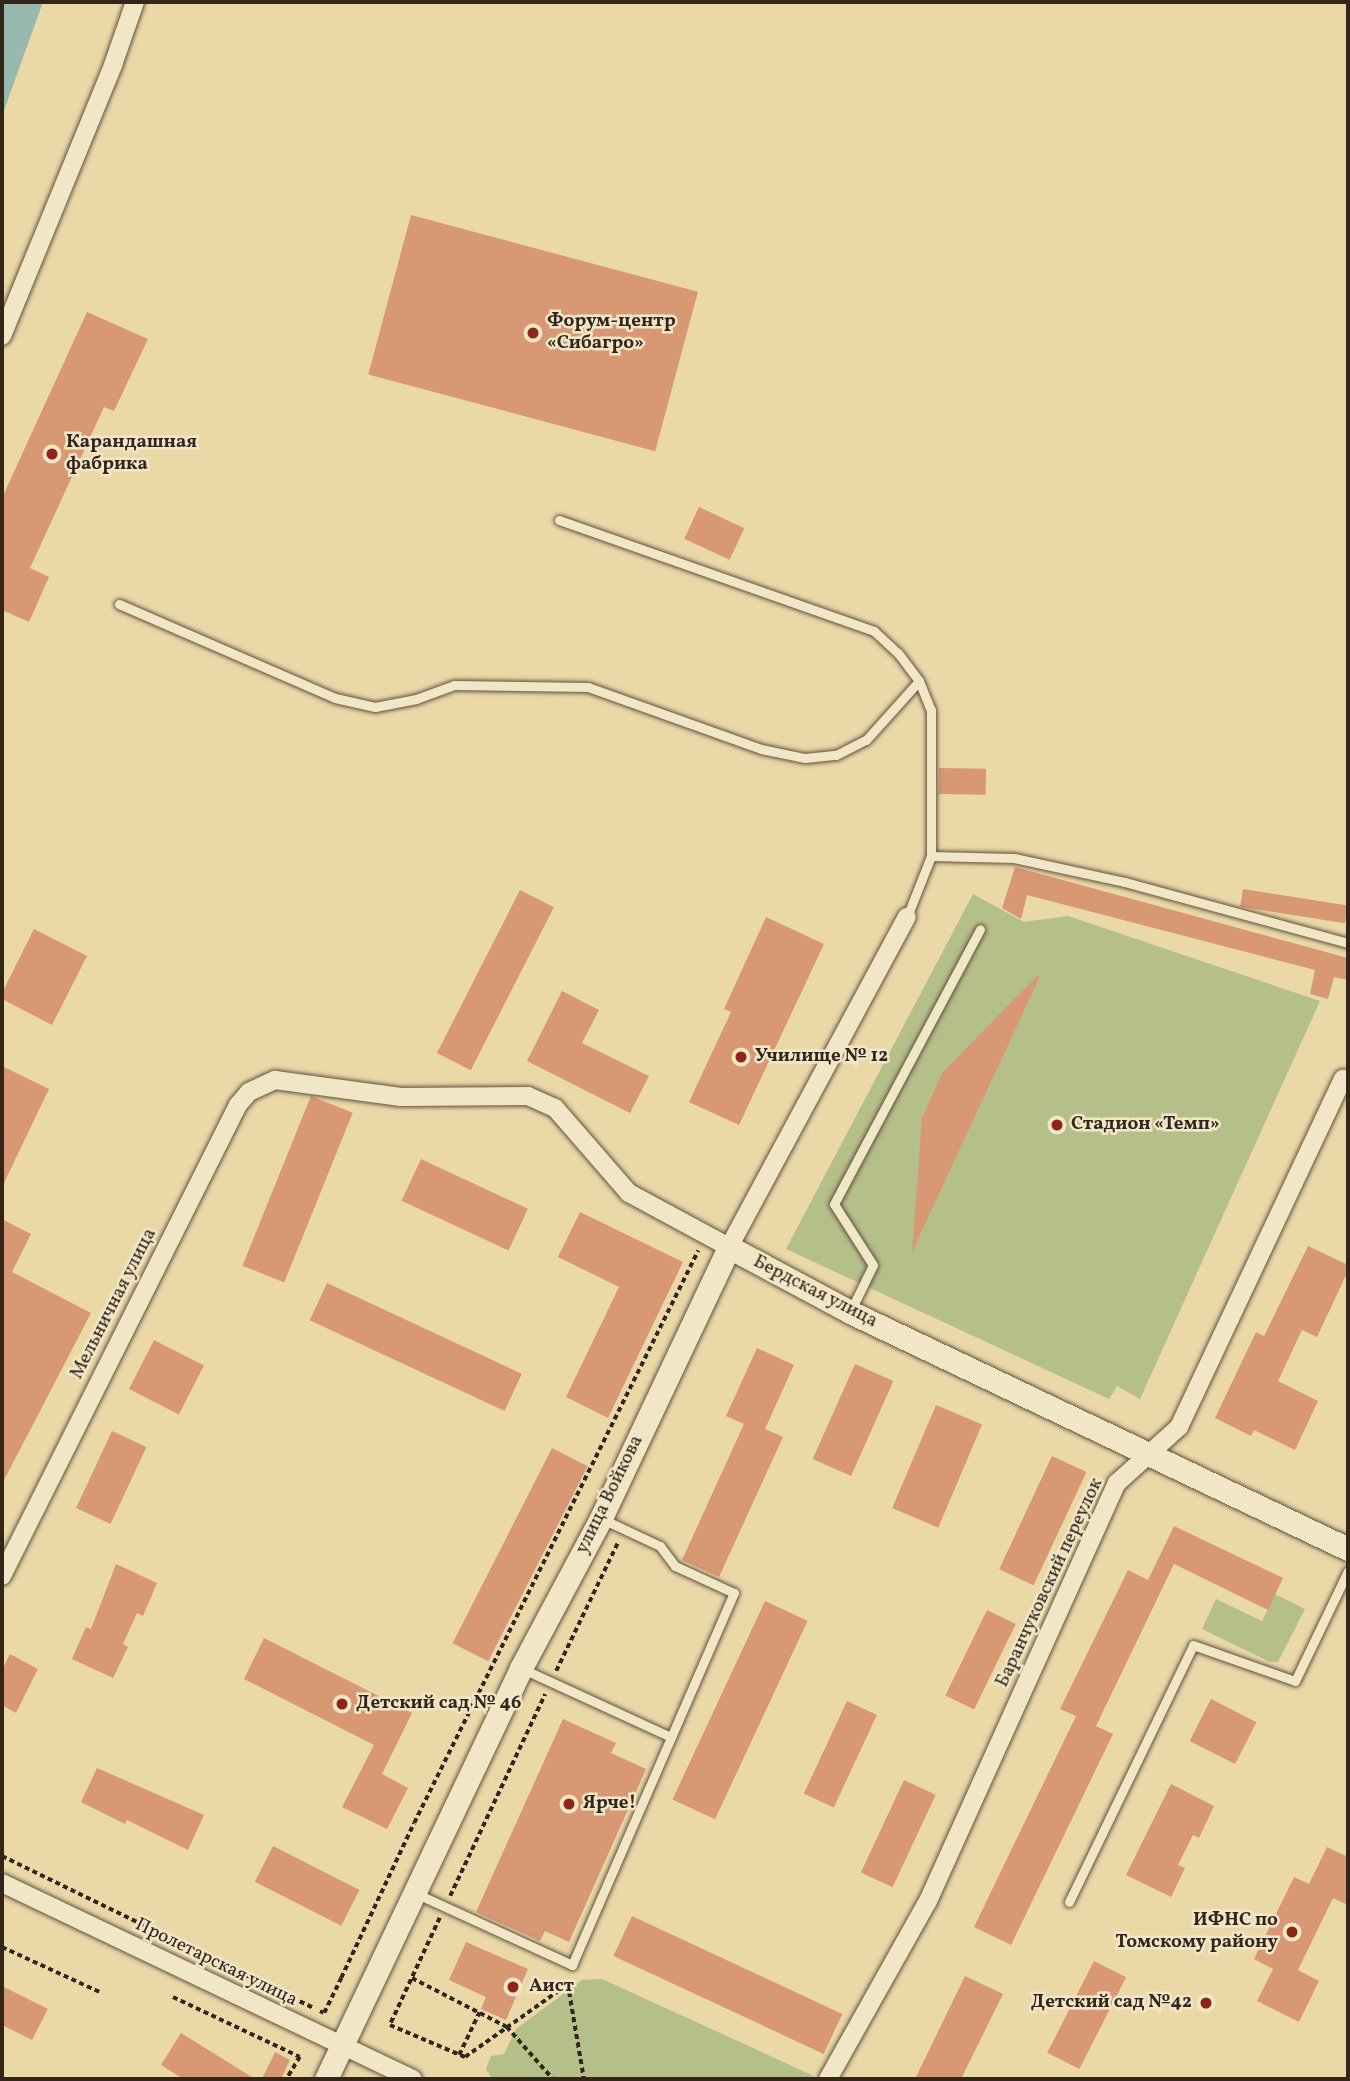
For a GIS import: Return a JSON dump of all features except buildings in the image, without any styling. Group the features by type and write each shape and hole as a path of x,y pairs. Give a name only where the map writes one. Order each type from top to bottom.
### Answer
{"street":[{"path":"2,336 113,65 135,2"},
{"name":"улица Войкова","path":"326,2079 521,1668 601,1518 729,1247 907,917"},
{"name":"Баранчуковский переулок","path":"828,2079 928,1901 1117,1483 1179,1427 1343,1079"},
{"name":"Бердская улица","path":"289,1081 401,1097 528,1096 555,1108 629,1193 850,1312 1348,1549"},
{"name":"Мельничная улица","path":"2,1576 238,1105 261,1084 289,1081"},
{"name":"Пролетарская улица","path":"2,1883 413,2079"}],"lane":[{"path":"559,520 874,631 898,653 919,681 930,710 931,856 907,917"},
{"path":"119,604 335,698 375,707 416,699 454,685 588,687 761,749 805,758 836,755 866,740 919,681"},
{"path":"931,856 1014,859 1125,882 1348,943"},
{"path":"850,1312 873,1265 834,1204 980,929"},
{"path":"414,1892 572,1965 734,1593 675,1566 660,1546 601,1518"},
{"path":"1069,1902 1193,1646 1295,1681 1348,1571"},
{"path":"521,1668 671,1737"}],"path":[{"path":"2,1856 324,2013 706,1233"},
{"path":"584,2079 568,1984 464,2057 390,2025 625,1529"},
{"path":"2,1947 102,1993"},
{"path":"412,1978 507,2027 553,2079"},
{"path":"173,1997 300,2057 287,2079"},
{"path":"458,2055 479,2013"}],"green space":[{"name":"Стадион «Темп»","path":"973,894 1024,922 1068,916 1320,1001 1140,1399 1117,1386 1109,1399 786,1249"},
{"path":"1275,1594 1305,1609 1278,1662 1270,1662 1202,1629 1216,1599 1262,1621"},
{"path":"602,1979 816,2079 492,2079 486,2069 491,2056 504,2054 516,2029 582,1980"}],"water":[{"path":"2,2 43,2 2,116"}],"place":[{"name":"Форум-центр «Сибагро»","path":"533,333"},
{"name":"Карандашная фабрика","path":"52,454"},
{"name":"Училище № 12","path":"741,1057"},
{"name":"Стадион «Темп»","path":"1057,1125"},
{"name":"Детский сад № 46","path":"342,1704"},
{"name":"Ярче!","path":"569,1804"},
{"name":"ИФНС по Томскому району","path":"1292,1932"},
{"name":"Аист","path":"513,1987"},
{"name":"Детский сад №42","path":"1206,2003"}]}
